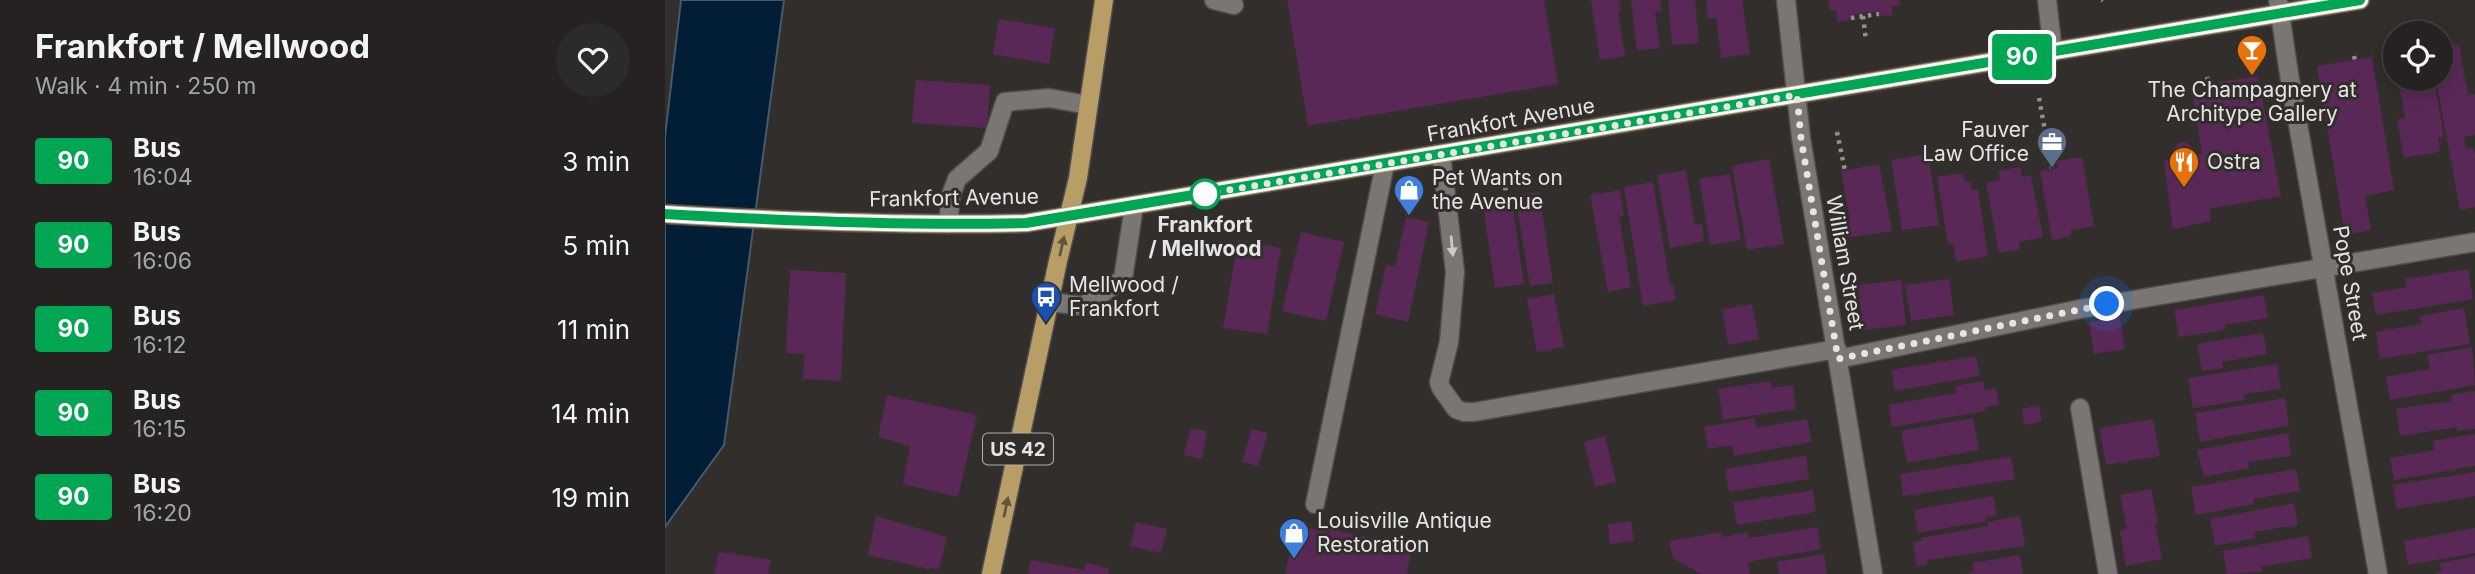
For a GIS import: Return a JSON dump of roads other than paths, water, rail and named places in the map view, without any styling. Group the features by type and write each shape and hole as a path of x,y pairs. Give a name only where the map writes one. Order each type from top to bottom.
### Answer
{"main road":[{"name":"US 42","path":"991,574 1078,178 1104,0"},
{"name":"Frankfort Avenue","path":"665,214 763,220 1026,223 2053,52 2279,7 2356,0"}],"street":[{"path":"1214,0 1234,5"},
{"name":"William Street","path":"1786,0 1801,138 1873,574"},
{"path":"2047,0 2053,52"},
{"name":"Pope Street","path":"2279,7 2378,574"},
{"path":"948,224 951,195 957,179 989,151 1005,102 1049,98 1088,105"},
{"path":"1441,154 1455,272 1449,342 1439,382 1456,409 1465,412 1838,354 2080,309 2475,242"},
{"path":"1315,504 1385,164"},
{"path":"1050,302 1083,306 1123,279 1134,206"},
{"path":"2080,408 2108,574"}],"water":[{"path":"681,0 784,0 724,445 665,527 665,137"}],"place":[{"name":"The Champagnery at Architype Gallery","path":"2252,77"},
{"name":"Fauver Law Office","path":"2052,169"},
{"name":"Ostra","path":"2184,189"},
{"name":"Frankfort / Mellwood","path":"1205,194"},
{"name":"Pet Wants on the Avenue","path":"1409,217"},
{"name":"Mellwood / Frankfort","path":"1046,324"},
{"name":"Louisville Antique Restoration","path":"1294,560"}]}
